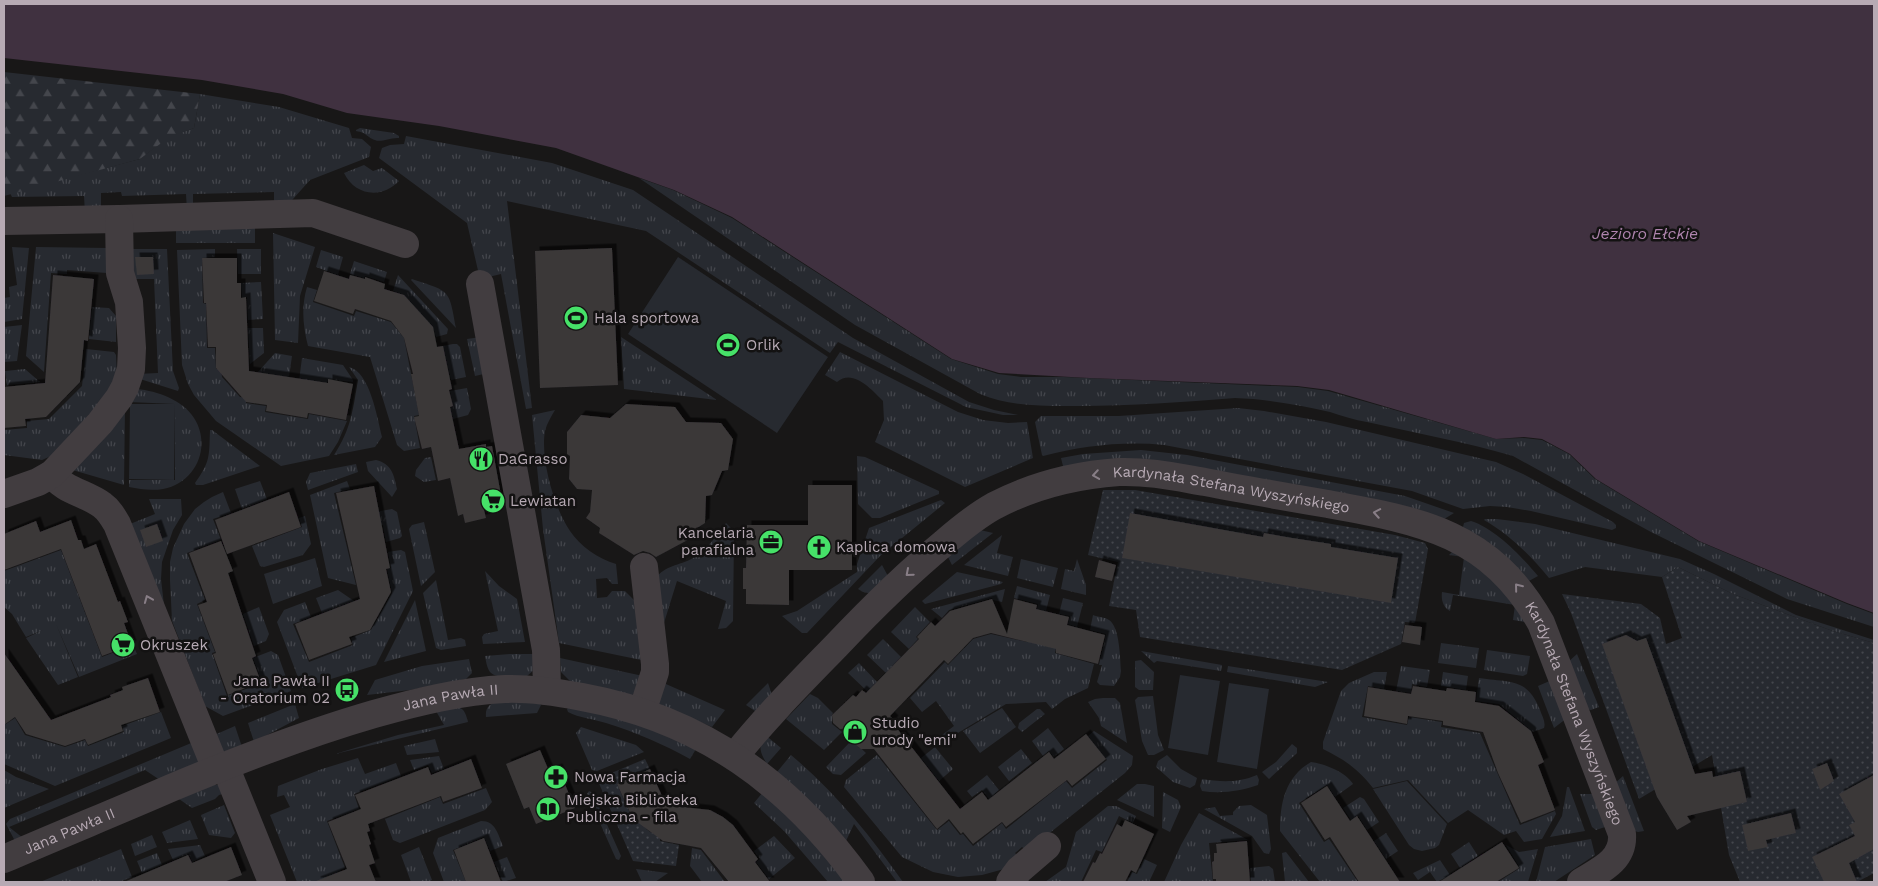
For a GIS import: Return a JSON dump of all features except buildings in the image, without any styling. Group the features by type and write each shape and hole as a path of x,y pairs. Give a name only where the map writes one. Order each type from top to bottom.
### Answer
{"street":[{"path":"4,221 313,213 405,244"},
{"path":"4,494 38,482 52,474 100,423 119,398 128,380 132,359 131,316 129,302 120,273 119,219"},
{"path":"480,284 546,650 547,691"},
{"name":"Kardynała Stefana Wyszyńskiego","path":"735,756 760,723 893,586 981,514 1025,492 1068,480 1119,472 1160,474 1396,517 1442,533 1490,559 1529,602 1541,623 1622,834 1622,844 1616,858 1582,882"},
{"path":"52,474 57,481 95,501 111,514 117,524 220,768 272,882"},
{"path":"642,712 655,672 644,567"},
{"name":"Jana Pawła II","path":"4,859 220,768 322,730 418,702 483,691 523,689 594,699 642,712 691,732 735,756 766,779 800,809 824,835 861,882"},
{"path":"1010,882 1018,870 1047,846"}],"green space":[{"path":"4,72 200,94 194,128 168,138 140,159 4,196"},
{"path":"200,94 279,107 349,128 352,138 362,139 371,147 369,157 310,180 285,208 274,208 274,192 193,194 193,210 187,210 186,194 122,196 121,192 101,193 101,212 85,213 84,196 12,197 10,193 140,159 168,137 194,128"},
{"path":"360,128 394,133 399,138 377,141 356,131"},
{"path":"406,136 552,163 633,190 853,338 969,402 1018,415 1003,415 966,407 838,342 830,353 646,231 507,201 532,408 526,409 501,274 480,279 467,223 379,158 382,148 390,145 404,144"},
{"path":"364,165 373,171 382,168 399,181 385,191 369,192 362,190 349,181 344,173"},
{"path":"639,178 673,190 732,218 951,359 998,374 1021,377 1063,377 1298,387 1328,391 1496,439 1523,438 1542,440 1569,454 1595,479 1698,541 1874,614 1874,627 1787,599 1651,532 1513,456 1495,451 1318,409 1259,400 1235,398 1137,405 1053,406 1016,404 980,394 855,325"},
{"path":"255,225 255,243 176,243 176,228"},
{"path":"273,233 315,247 300,296 298,343 275,340"},
{"path":"12,247 29,248 22,319 4,322 4,298 10,297 9,287 17,285"},
{"path":"36,247 107,248 107,273 67,270 67,274 51,273 44,372 26,356"},
{"path":"126,249 167,249 173,371 179,388 178,391 140,379 138,374 158,373 154,279 130,279"},
{"path":"215,249 215,257 202,258 207,348 215,348 216,369 221,369 222,377 240,397 247,398 246,403 266,406 265,412 308,419 309,414 347,421 338,442 329,456 281,466 216,421 194,395 182,365 177,250"},
{"path":"237,249 261,249 261,274 238,274"},
{"path":"321,250 343,257 338,275 316,267"},
{"name":"Orlik","path":"678,257 828,357 777,433 628,334"},
{"path":"354,261 387,272 384,282 350,274"},
{"path":"398,275 448,329 447,334 436,337 433,327 404,295 393,291"},
{"path":"411,280 446,293 452,305 456,328"},
{"path":"261,282 263,319 248,320 247,297 242,297 241,283"},
{"path":"307,287 317,290 313,302 354,316 356,311 391,322 404,338 419,415 414,416 420,448 404,451 397,445 370,357 308,346 303,316"},
{"path":"92,307 109,308 116,316 116,342 89,339"},
{"path":"22,325 17,361 4,362 4,327"},
{"path":"248,328 263,328 264,353 250,364"},
{"path":"481,337 488,373 475,376 467,339"},
{"path":"621,337 717,400 624,389"},
{"path":"457,344 460,347 466,377 451,380 443,346"},
{"path":"86,349 114,352 116,355 117,377 99,406 51,456 42,460 4,455 4,430 27,428 27,421 49,419 82,386"},
{"path":"840,352 958,412 983,420 1008,423 1027,422 1033,458 965,487 875,442 884,420 883,401 868,386 856,379 843,378 837,382 825,375"},
{"path":"275,353 292,356 289,377 258,372"},
{"path":"302,358 343,365 353,382 328,379 327,383 317,381 316,384 299,381"},
{"path":"349,367 362,377 372,396 382,437 375,447 334,455 348,428 353,410 358,380"},
{"path":"25,369 40,382 7,385 5,371"},
{"path":"467,388 471,409 468,415 453,419 450,408 453,407 450,391"},
{"path":"137,389 161,394 176,401 194,418 199,429 201,451 198,462 184,479 175,485 163,489 154,490 129,487 129,480 175,480 175,404 130,402"},
{"path":"130,404 175,404 174,480 129,479"},
{"path":"125,407 124,485 69,469"},
{"path":"1238,408 1326,422 1496,462 1523,474 1613,522 1616,528 1612,530 1507,507 1490,506 1463,509 1412,491 1164,445 1103,445 1043,456 1035,422 1041,416 1119,416"},
{"path":"555,410 546,428 544,442 546,468 554,496 564,521 579,542 596,555 616,564 618,584 612,584 607,578 596,579 597,598 607,597 612,591 625,591 640,606 646,661 559,643 543,529 532,415"},
{"path":"210,430 260,466 203,485 196,485 195,483 207,463"},
{"path":"1141,450 1187,455 1405,496 1454,513 1441,521 1064,470 1061,458 1083,454"},
{"path":"857,456 865,457 939,491 939,494 880,518 872,518 858,504"},
{"path":"431,457 436,480 424,482 415,476 416,470 425,458"},
{"path":"376,460 386,464 393,475 397,489 392,497 368,471 366,462"},
{"path":"356,464 358,472 308,490 306,482 310,473"},
{"path":"260,481 267,499 242,509 235,489"},
{"path":"347,481 350,489 334,493 356,585 328,578 310,495"},
{"path":"1103,490 1135,490 1395,535 1425,543 1428,549 1415,623 1405,622 1401,644 1342,670 1140,637 1136,610 1109,606 1118,562 1088,555"},
{"path":"223,492 231,513 213,519 221,540 187,553 205,600 197,604 215,652 212,653 227,696 262,683 253,658 271,651 278,655 291,691 223,716 205,706 172,621 170,562 173,548 184,524 195,509"},
{"path":"149,499 181,499 182,515 173,530 162,562 161,579 165,614 125,526 155,514"},
{"path":"941,500 945,503 880,556 807,633 802,633 782,616 797,611 857,572 857,564 869,528"},
{"path":"392,509 397,512 402,536 386,542 383,525 378,526 375,512"},
{"path":"305,516 311,544 303,555 264,567 260,566 252,546 302,527 299,518"},
{"path":"1485,519 1535,524 1680,559 1796,615 1874,640 1874,643 1830,630 1733,594 1678,567 1662,577 1585,567 1549,578 1519,546"},
{"path":"1471,521 1490,530 1499,537 1538,576 1527,582 1462,531 1464,523"},
{"path":"424,522 435,572 421,586 409,529 412,525"},
{"path":"726,523 734,534 733,621 726,628 718,629 726,601 677,581 663,626 655,579 668,568 688,561 703,551"},
{"path":"980,530 993,533 952,565 946,553"},
{"path":"1002,535 997,553 1013,557 1008,576 964,565"},
{"path":"1455,549 1478,563 1497,579 1514,598 1529,620 1525,622 1513,620 1515,605 1453,595 1450,611 1443,603 1442,592 1459,595 1464,557 1449,555"},
{"path":"61,550 102,657 133,645 137,654 79,677 56,624 78,677 58,685 26,638 43,630 26,637 12,614 4,607 4,571"},
{"path":"401,550 405,552 413,591 376,665 302,688 277,622 284,610 305,602 311,617 293,624 309,662 353,645 351,638 371,630 392,593 387,569 391,568 388,552"},
{"path":"315,558 322,586 273,604 264,574"},
{"path":"1021,559 1058,568 1053,587 1017,578"},
{"path":"1077,559 1086,585 1086,595 1061,589 1065,569 1074,571"},
{"path":"882,565 889,578 873,594 858,589"},
{"path":"1678,567 1733,594 1830,630 1874,643 1874,873 1857,882 1740,882 1729,855 1712,755 1639,799 1571,613 1562,594 1641,604 1660,618 1666,644 1682,638 1662,577"},
{"path":"485,571 499,586 517,599 525,642 483,644 482,637 484,634 498,631"},
{"path":"957,572 1003,582 925,604 922,601"},
{"path":"436,580 448,640 461,638 465,640 466,646 441,650 436,648 423,593"},
{"path":"1017,586 1050,595 1046,611 1037,609 1038,604 1014,598"},
{"path":"1005,589 1002,602 992,598 949,610 942,618 931,609"},
{"path":"338,590 354,601 322,613 316,598"},
{"path":"1063,598 1083,603 1077,627 1068,624 1070,616 1059,614"},
{"path":"415,600 426,651 384,662"},
{"path":"259,607 269,634 266,641 254,646 243,614"},
{"path":"915,607 930,622 916,637 918,639 909,649 891,632"},
{"path":"1093,615 1106,618 1113,624 1115,629 1119,644 1121,671 1120,677 1114,686 1100,685 1097,682 1102,665 1099,665 1106,634 1090,630"},
{"path":"991,634 1027,642 1028,640 1056,648 1055,653 1094,664 1088,688 1065,699 1052,709 1046,702 1006,704 946,740 942,735 954,726 936,701 922,712 910,698 945,662 948,665 973,639"},
{"path":"883,639 901,657 886,673 867,655"},
{"path":"1441,643 1479,648 1476,668 1438,663"},
{"path":"1487,650 1530,656 1527,674 1523,676 1484,670"},
{"path":"1141,651 1222,665 1221,671 1157,661 1154,663"},
{"path":"533,654 534,670 527,676 513,677 497,676 490,672 485,656"},
{"path":"1577,654 1599,707 1591,710 1585,709 1567,663"},
{"path":"560,658 643,676 632,696 571,682 561,672"},
{"path":"469,659 472,673 466,679 410,690 367,695 375,680 422,666"},
{"path":"1141,660 1154,672 1153,690 1139,690 1135,687 1135,661"},
{"path":"859,663 877,682 868,692 848,673"},
{"path":"1228,666 1328,682 1315,687 1227,672"},
{"path":"1401,666 1430,670 1427,687 1412,684 1411,693 1396,691"},
{"path":"1374,672 1387,672 1384,689 1368,686 1362,717 1407,725 1409,717 1442,722 1441,727 1480,733 1520,825 1555,811 1556,814 1542,839 1524,842 1516,831 1504,835 1468,810 1448,823 1408,780 1373,788 1350,765 1323,749 1323,742 1341,691 1349,683"},
{"path":"1443,672 1468,676 1466,690 1441,686"},
{"path":"1180,675 1220,681 1208,755 1168,748"},
{"path":"1479,678 1508,682 1523,687 1535,699 1544,719 1544,728 1533,732 1499,704 1476,701"},
{"path":"1552,680 1567,718 1554,728 1538,686"},
{"path":"659,681 725,710 712,727 656,703"},
{"path":"768,683 773,698 758,713 746,705"},
{"path":"1229,683 1269,689 1257,769 1217,762"},
{"path":"810,694 818,698 833,713 832,724 842,732 824,750 786,719"},
{"path":"1153,696 1158,735 1164,750 1154,755 1148,755 1142,741 1135,700 1138,697"},
{"path":"1103,698 1115,698 1120,703 1127,743 1101,726 1099,718 1088,702"},
{"path":"499,701 539,703 541,705 537,713 486,717 486,711 489,706"},
{"path":"295,704 299,718 254,742 248,723"},
{"path":"458,707 464,711 468,722 335,754 398,735 444,725 436,711"},
{"path":"569,707 637,723 696,749 690,759 628,730 572,714 568,712 567,709"},
{"path":"1002,708 1016,727 980,753 963,731"},
{"path":"1037,709 1040,709 1045,714 1022,732 1018,728 1019,723"},
{"path":"161,712 171,738 55,786 4,764 4,721 6,724 15,718 25,735 65,747 85,740 88,746 124,732 122,726"},
{"path":"235,726 242,747 228,752 221,751 212,736"},
{"path":"581,727 636,745 644,752 597,771 592,770 576,733"},
{"path":"1048,728 1064,749 1054,757 1049,751 1043,756 1032,741"},
{"path":"1094,731 1133,756 1132,765 1125,773 1027,851 1022,847 1015,853 1019,857 1004,869 982,875 958,877 933,872 902,857 844,787 846,780 877,755 937,830 949,821 960,835 963,834 973,846 1002,823 1006,829 1066,781 1072,788 1107,760 1088,736"},
{"path":"764,734 781,748 767,764 761,749"},
{"path":"435,739 439,752 407,755 404,746"},
{"path":"852,740 866,753 841,775 833,774 826,767"},
{"path":"196,741 200,760 196,764 160,780 145,770 9,827 23,838 15,841 6,824 10,819"},
{"path":"1292,744 1297,748 1297,753 1269,779 1262,772 1276,762"},
{"path":"935,747 953,769 939,781 921,758"},
{"path":"1021,749 1032,763 1009,781 998,767"},
{"path":"791,755 837,799 878,848 903,882 897,882 854,824 846,841 777,772"},
{"path":"1167,755 1181,769 1197,778 1195,785 1190,788 1173,782 1156,767 1158,761"},
{"path":"439,756 444,769 432,773 428,765 414,770 410,760"},
{"path":"358,758 365,774 396,763 401,776 354,794 359,809 327,821 345,868 337,872 341,882 297,882 270,815 290,807 284,795 277,797 278,786 322,769"},
{"path":"645,759 650,769 617,784 633,820 639,817 647,830 660,836 660,841 679,845 676,866 633,861 597,779"},
{"path":"1311,762 1335,769 1353,784 1335,797 1327,785 1299,803 1324,842 1329,839 1358,882 1320,882 1280,831 1283,801 1290,783 1302,768"},
{"path":"4,770 16,777 49,789 4,808"},
{"path":"987,775 999,790 989,799 982,790 972,797 967,791"},
{"path":"1257,775 1258,785 1245,789 1209,792 1202,791 1200,786 1202,779 1230,781"},
{"path":"1623,776 1644,831 1632,830 1613,785"},
{"path":"1407,781 1447,824 1439,845 1435,848 1422,851 1414,849 1409,845 1373,789"},
{"path":"1137,784 1154,786 1154,817 1117,800"},
{"path":"213,785 219,785 226,793 192,808 179,799"},
{"path":"1567,787 1569,787 1585,831 1550,837 1562,816"},
{"path":"486,788 492,802 485,810 400,843 393,840 385,819 440,797 443,804"},
{"path":"589,791 593,793 621,856 619,860 616,859 587,794"},
{"path":"763,792 793,819 847,882 828,882 784,831 754,803"},
{"path":"1163,792 1178,800 1181,807 1170,832 1162,828"},
{"path":"1580,794 1596,794 1608,826 1596,830 1592,827"},
{"path":"1360,797 1364,799 1379,822 1367,830 1358,816 1351,820 1343,808"},
{"path":"224,805 235,833 231,838 209,835 201,815"},
{"path":"1251,805 1267,815 1271,849 1269,854 1264,853 1252,836 1204,809 1215,807 1220,816 1233,815 1233,812 1239,806"},
{"path":"1108,806 1116,806 1136,816 1133,823 1119,816 1102,852 1096,850 1081,882 1045,882 1066,867 1076,832"},
{"path":"1199,813 1248,840 1209,843 1213,882 1164,882 1181,845"},
{"path":"190,820 198,839 167,843 162,832"},
{"path":"481,821 490,823 493,826 503,846 490,851 484,837 453,850 466,882 444,882 433,853 438,838"},
{"path":"1386,833 1398,851 1386,859 1374,841"},
{"path":"152,835 157,847 135,856 131,844"},
{"path":"774,836 795,858 769,879 756,862 760,859 754,851"},
{"path":"1591,839 1595,855 1554,882 1536,882 1545,847"},
{"path":"1469,842 1478,856 1460,868 1451,854"},
{"path":"200,845 205,856 192,862 189,854 173,860 168,849"},
{"path":"1506,845 1519,852 1538,849 1528,882 1498,882 1520,868"},
{"path":"419,847 432,880 411,882 401,855"},
{"path":"692,848 701,850 725,882 702,882 690,866"},
{"path":"121,849 132,877 119,882 40,882"},
{"path":"1286,852 1309,882 1285,882 1282,853"},
{"path":"157,853 162,865 142,873 137,861"},
{"path":"507,857 516,878 503,882 494,862"},
{"path":"1144,859 1157,865 1149,882 1127,882 1132,872 1137,874"},
{"path":"1440,860 1450,875 1437,882 1430,872 1418,880 1413,873"},
{"path":"1269,866 1273,869 1275,882 1251,882 1250,868"},
{"path":"636,869 668,873 655,882 642,882"}],"water":[{"name":"Jezioro Ełckie","path":"4,4 1874,4 1874,613 1699,541 1596,479 1570,454 1542,439 1524,437 1496,439 1329,390 1297,386 999,373 952,359 732,217 674,190 556,148 439,126 347,113 283,94 202,80 4,58"}],"place":[{"name":"Hala sportowa","path":"576,318"},
{"name":"Orlik","path":"728,345"},
{"name":"DaGrasso","path":"481,459"},
{"name":"Lewiatan","path":"493,501"},
{"name":"Kancelaria parafialna","path":"771,542"},
{"name":"Kaplica domowa","path":"819,547"},
{"name":"Okruszek","path":"123,645"},
{"name":"Jana Pawła II - Oratorium 02","path":"347,690"},
{"name":"Studio urody \"emi\"","path":"855,732"},
{"name":"Nowa Farmacja","path":"556,777"},
{"name":"Miejska Biblioteka Publiczna - fila","path":"548,809"}]}
